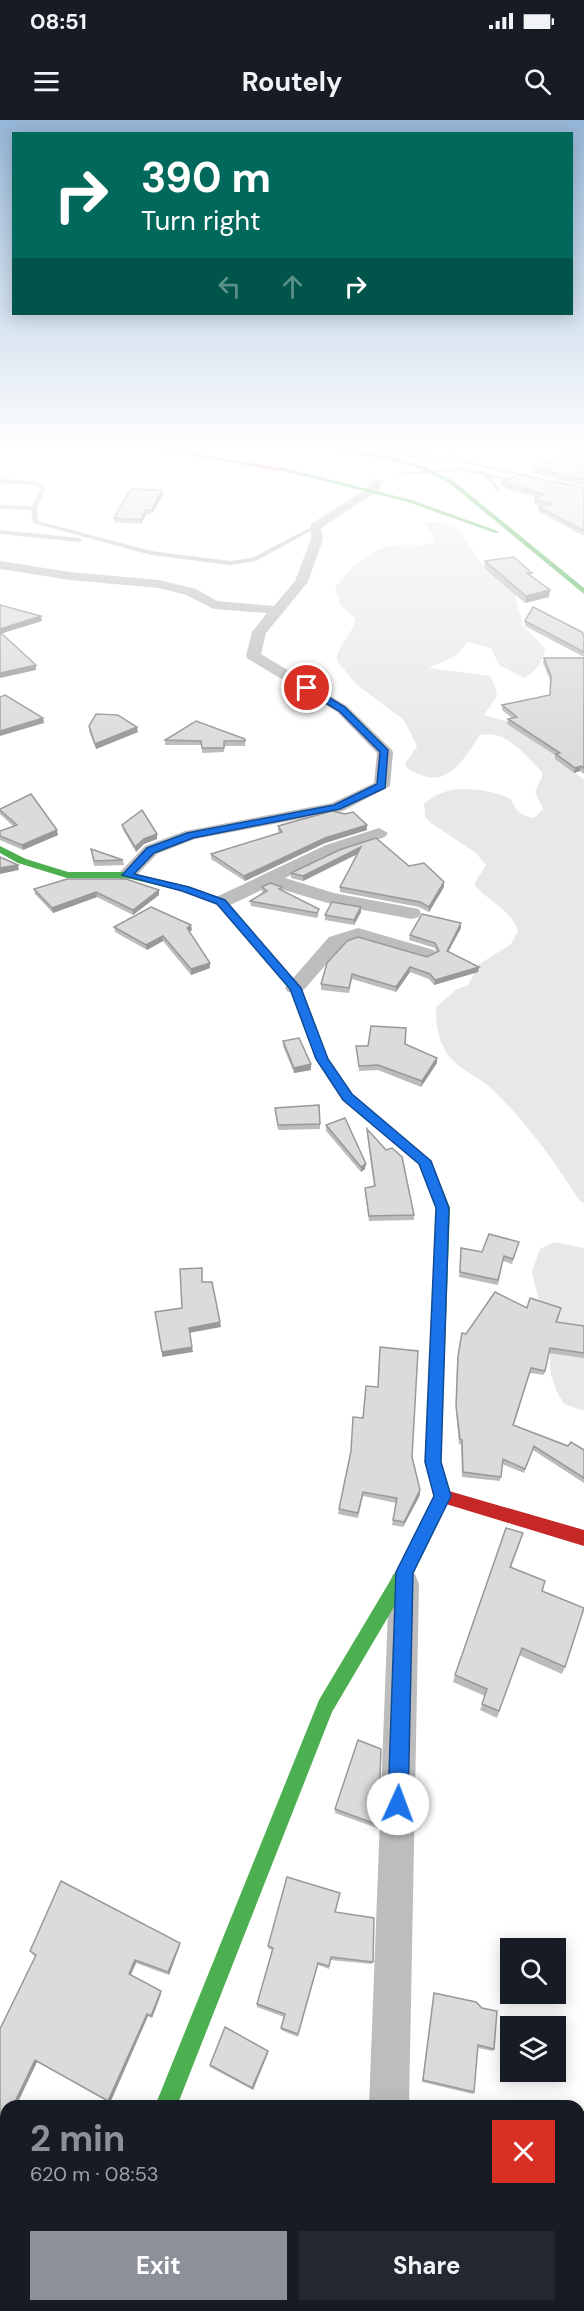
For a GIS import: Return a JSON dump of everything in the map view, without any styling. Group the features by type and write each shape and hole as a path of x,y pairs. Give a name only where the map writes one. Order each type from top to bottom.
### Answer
{"main road":[{"path":"531,548 584,592"},
{"path":"0,849 22,861 67,875 127,875 185,889 221,902 295,988 322,1059 347,1097 425,1161 443,1208 433,1462 442,1496 405,1572 325,1706 168,2100"},
{"path":"442,1496 584,1538"}],"street":[{"path":"127,875 151,850 191,835 336,807 382,786 385,752 342,709 254,656 259,632 301,582 314,548"},
{"path":"0,564 70,576 159,584 191,592 214,605 277,610"},
{"path":"221,902 332,849 379,833"},
{"path":"267,879 331,898 412,913"},
{"path":"295,988 336,941 358,934 427,954"},
{"path":"389,2100 405,1572"}],"lane":[{"path":"132,548 150,553 230,563 254,561 277,548"}],"shaded area":[{"path":"472,548 489,571 513,587 523,626 545,648 539,666 524,678 499,665 491,648 468,642 457,655 429,668 490,676 497,696 484,715 551,733 565,765 584,780 584,1203 579,1200 560,1171 517,1116 487,1085 460,1067 448,1055 440,1039 437,1023 436,1007 457,989 468,985 478,965 511,944 518,931 505,911 474,884 486,865 476,853 431,823 425,817 424,804 444,792 478,790 511,799 520,812 534,818 543,809 535,792 542,772 515,745 490,734 480,735 464,759 442,776 434,778 424,776 413,772 405,764 417,746 404,720 357,685 337,661 355,619 340,604 335,588 355,566 378,550"},
{"path":"554,1242 584,1248 584,1411 564,1404 556,1390 551,1375 549,1345 532,1272 540,1249"}],"building":[{"path":"514,557 532,573 527,573 550,590 526,596 485,561"},
{"path":"0,605 41,616 0,629"},
{"path":"533,607 582,632 584,652 525,621"},
{"path":"0,632 36,665 0,673"},
{"path":"544,658 584,658 584,768 581,766 575,768 556,754 560,753 508,719 517,717 502,705 550,695 551,676"},
{"path":"5,695 43,718 0,731 0,697"},
{"path":"96,714 118,715 137,727 95,744 89,726"},
{"path":"196,721 245,739 245,741 224,741 224,748 202,748 201,741 165,740"},
{"path":"31,794 57,830 22,845 0,836 0,831 17,825 0,809"},
{"path":"142,810 157,834 144,839 135,847 122,825"},
{"path":"332,811 345,814 353,812 367,825 325,838 244,876 211,854 282,832 278,826"},
{"path":"376,838 409,866 424,863 444,882 429,907 420,902 340,887 361,847 303,876 291,873 339,850"},
{"path":"91,849 123,860 94,861"},
{"path":"0,857 18,865 0,868"},
{"path":"67,879 126,879 159,890 133,910 96,892 52,908 34,889"},
{"path":"270,883 282,887 279,889 319,909 317,913 250,901 267,891 262,887"},
{"path":"332,902 361,907 354,920 325,915"},
{"path":"151,907 191,925 187,928 210,963 191,969 163,936 146,945 114,927"},
{"path":"422,914 461,923 447,951 479,967 435,980 430,974 410,967 396,987 352,974 349,988 321,984 327,963 347,941 358,937 427,957 439,951 435,943 410,935"},
{"path":"371,1026 406,1028 405,1044 437,1058 422,1081 378,1065 359,1066 356,1046 368,1046"},
{"path":"299,1038 311,1064 294,1068 283,1041"},
{"path":"319,1105 320,1124 278,1125 275,1108"},
{"path":"345,1118 366,1164 361,1167 326,1125"},
{"path":"367,1129 386,1150 392,1148 402,1157 414,1215 369,1216 365,1188 375,1186"},
{"path":"489,1234 519,1242 513,1259 504,1256 498,1280 460,1272 461,1248 482,1252"},
{"path":"202,1268 202,1282 212,1282 220,1322 189,1328 192,1347 162,1352 155,1312 182,1308 180,1269"},
{"path":"495,1292 527,1308 530,1298 561,1308 556,1322 584,1326 584,1353 550,1348 545,1371 531,1368 513,1425 568,1446 571,1442 584,1450 584,1478 534,1446 525,1469 503,1459 501,1477 463,1472 462,1440 456,1406 458,1356 462,1333 466,1334"},
{"path":"380,1347 418,1351 412,1457 420,1490 404,1522 393,1520 397,1498 363,1492 358,1513 339,1509 351,1451 353,1417 363,1418 366,1386 378,1387"},
{"path":"506,1528 523,1533 510,1567 545,1581 542,1591 584,1608 565,1667 522,1648 499,1711 482,1704 487,1689 455,1675"},
{"path":"358,1740 381,1749 378,1825 335,1809"},
{"path":"287,1877 340,1893 335,1912 374,1918 373,1962 331,1957 329,1966 318,1963 298,2034 281,2028 285,2014 257,2004 273,1948 268,1946"},
{"path":"61,1881 180,1943 168,1972 135,1960 129,1974 161,1991 151,2016 147,2014 108,2100 35,2060 16,2100 0,2100 0,2029 36,1955 30,1951"},
{"path":"434,1993 476,2002 482,2008 497,2011 494,2049 478,2045 474,2092 423,2080"},
{"path":"225,2027 268,2051 252,2088 210,2065"}],"traffic: fast":[{"path":"531,548 584,592"},
{"path":"0,849 22,861 67,875 127,875 185,889 221,902 295,988 322,1059 347,1097 425,1161 443,1208 439,1321"},
{"path":"168,2100 325,1706 405,1572 438,1504"}],"traffic: slow":[{"path":"439,1321 433,1462 442,1496"}],"traffic: jam":[{"path":"438,1504 442,1496 584,1538"}],"route":[{"path":"307,688 342,709 385,752 382,786 336,807 191,835 151,850 127,875 185,889 221,902 295,988 322,1059 347,1097 425,1161 443,1208 433,1462 442,1496 405,1572 398,1804"}]}
